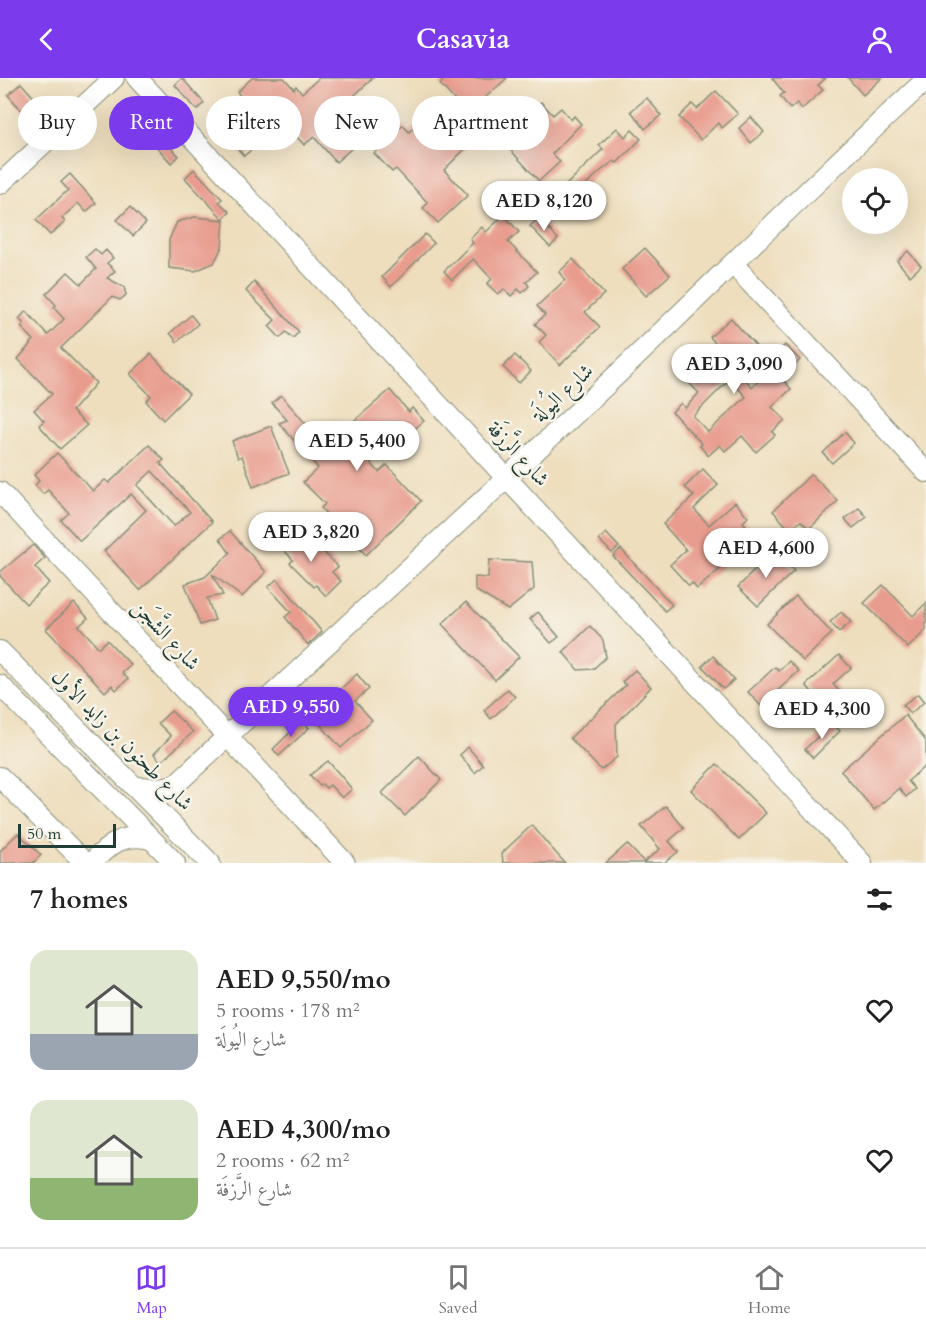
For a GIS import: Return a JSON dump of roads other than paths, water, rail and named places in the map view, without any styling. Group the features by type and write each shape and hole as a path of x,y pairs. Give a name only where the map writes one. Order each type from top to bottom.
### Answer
{"street":[{"path":"0,184 114,78"},
{"name":"شارع الرَّزفَة","path":"137,78 862,863"},
{"name":"شارع اليُولَة","path":"175,784 507,478 733,264 809,187 926,80"},
{"path":"733,264 926,472"},
{"name":"شارع الشَّجَن","path":"0,492 345,863"},
{"name":"شارع طحنون بن زايد الأول","path":"0,651 210,863"},
{"path":"0,685 176,863"},
{"path":"0,777 85,863"},
{"path":"135,787 159,789 175,784 170,807 171,823"},
{"path":"111,844 117,823 115,801"},
{"path":"91,863 111,844 130,836 151,839"}]}
